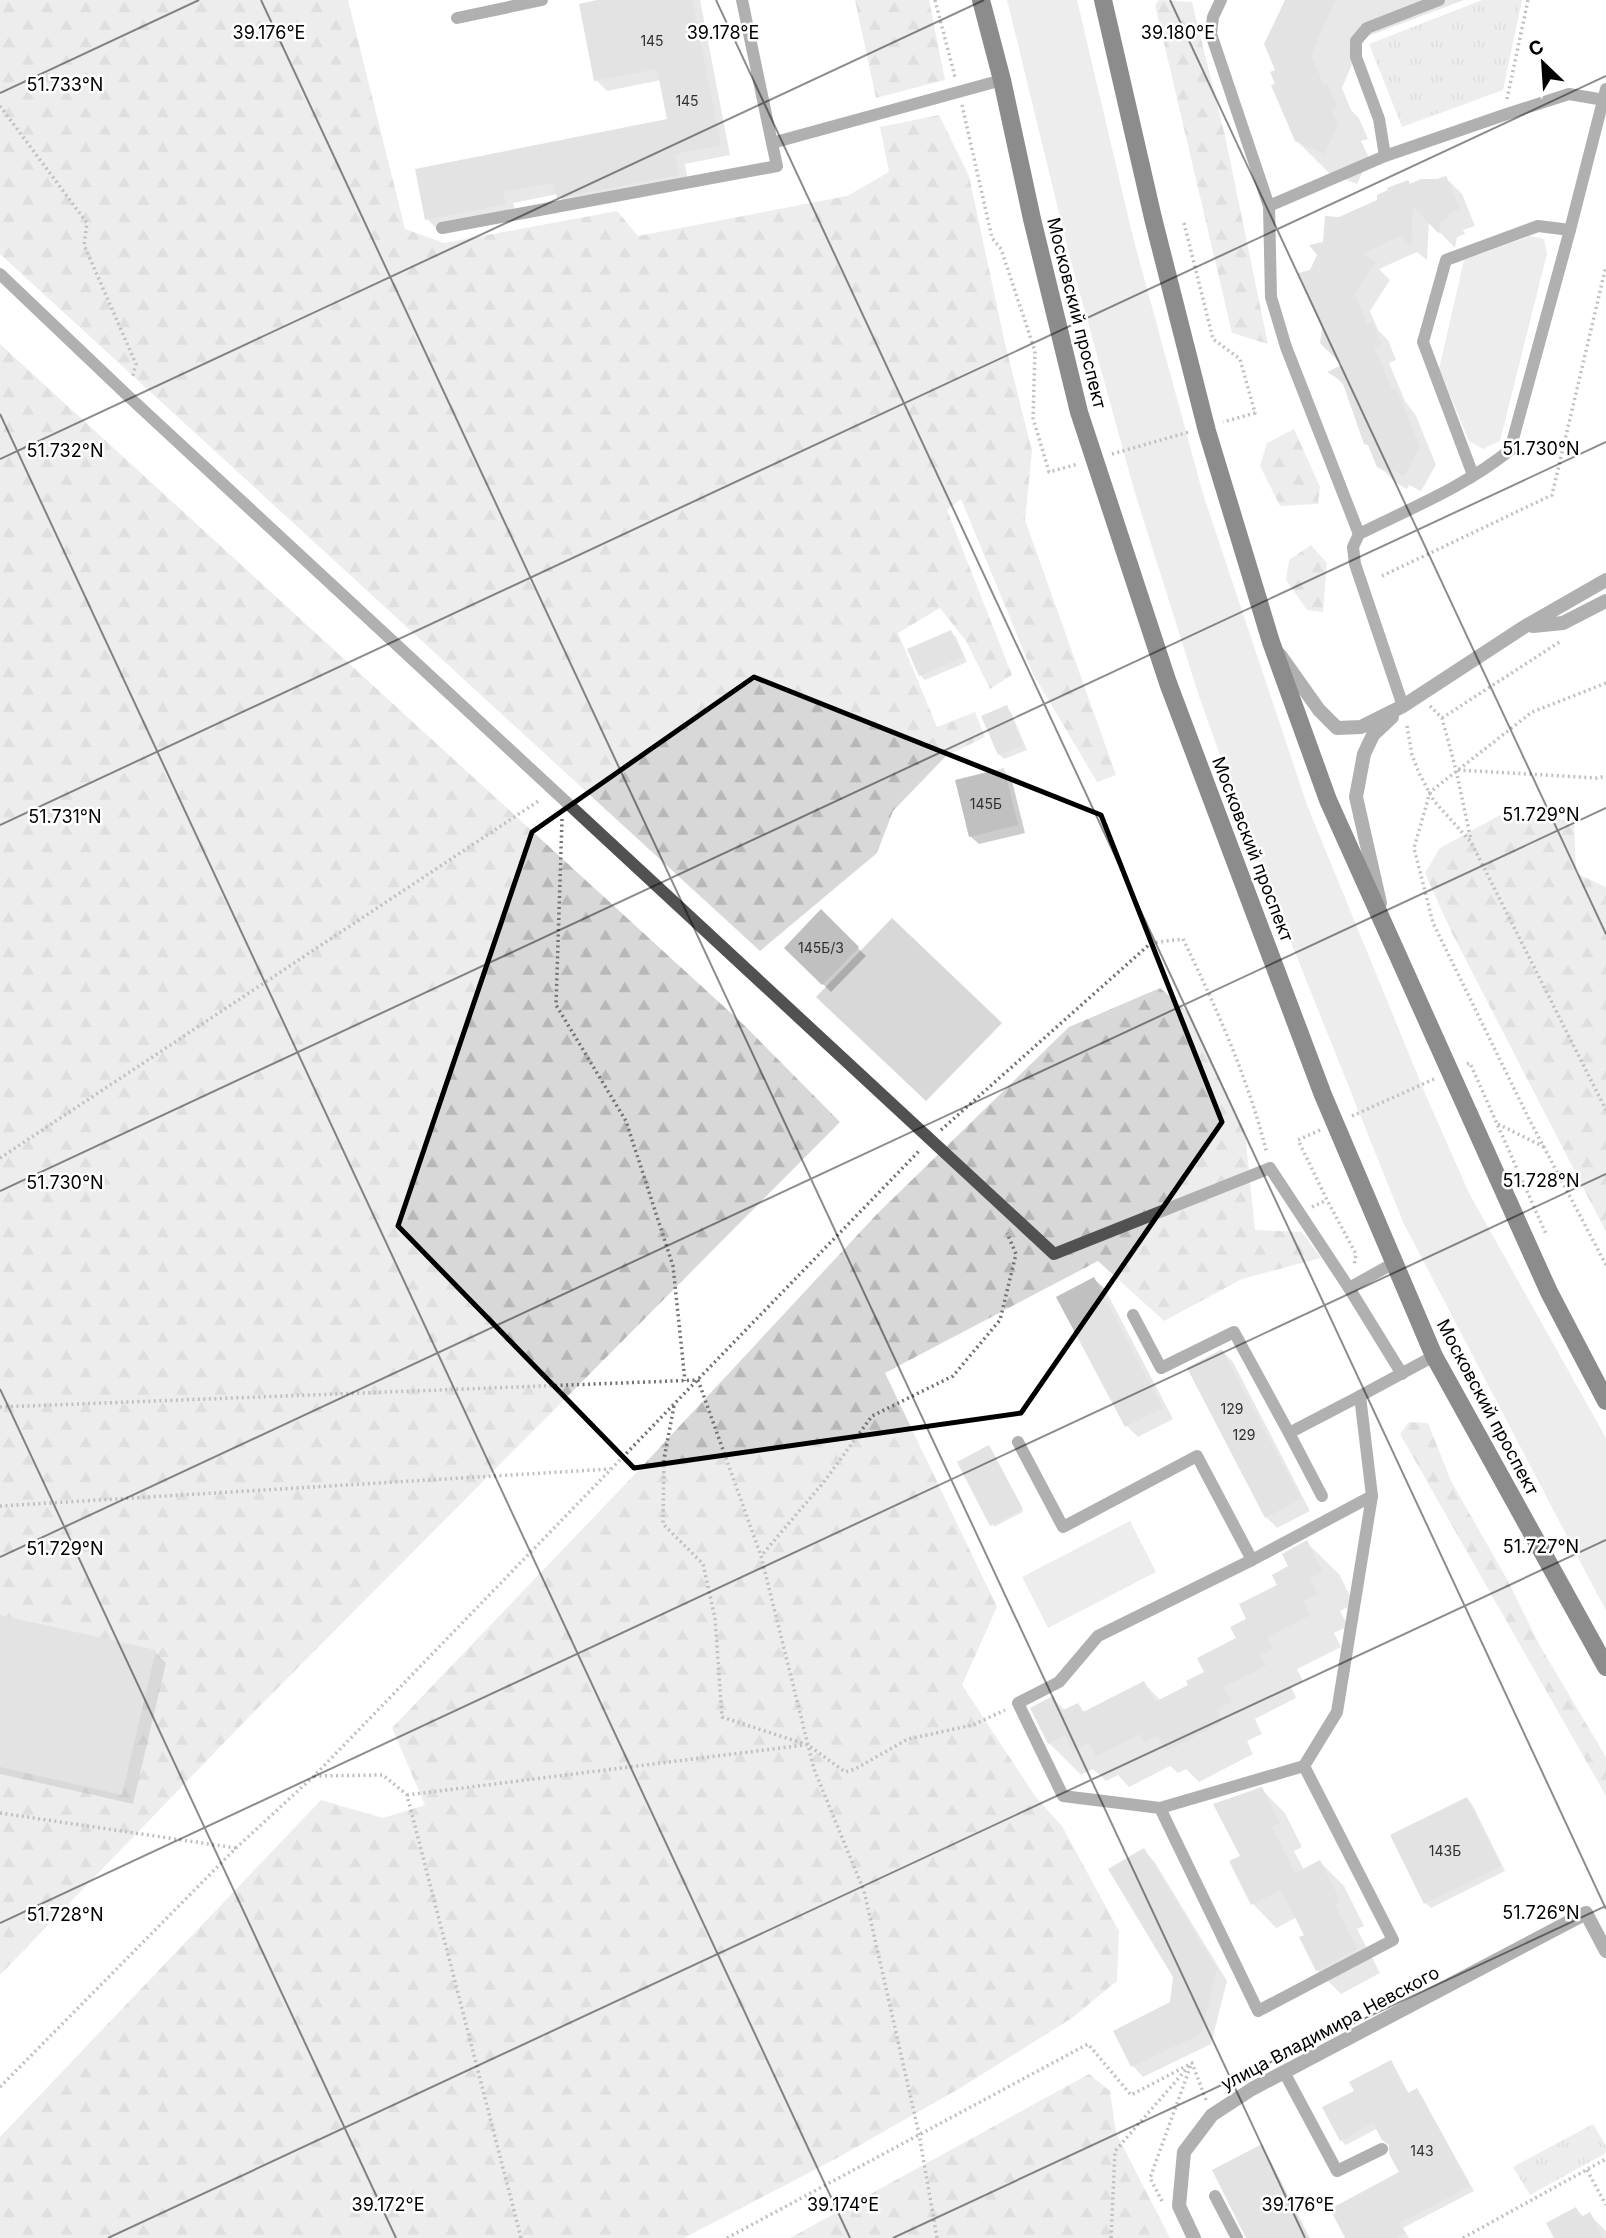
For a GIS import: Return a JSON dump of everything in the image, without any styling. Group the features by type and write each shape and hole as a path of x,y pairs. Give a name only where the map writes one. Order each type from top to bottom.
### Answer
{"main road":[{"name":"Московский проспект","path":"981,0 1079,412 1168,683 1323,1095 1434,1356 1606,1667"},
{"path":"1103,0 1153,218 1206,427 1271,642 1328,800 1549,1292 1606,1401"}],"street":[{"path":"1271,642 1319,710 1337,728 1362,727 1403,706 1524,627 1606,580"},
{"path":"1524,627 1563,623 1606,601"},
{"path":"1388,935 1356,797 1363,754 1373,735 1403,706"},
{"name":"улица Владимира Невского","path":"1194,2238 1179,2206 1184,2152 1212,2115 1252,2089 1587,1913 1606,1951"}],"lane":[{"path":"457,18 542,0"},
{"path":"442,228 777,166 742,0"},
{"path":"1221,0 1213,17 1211,34 1269,206 1271,298 1286,347 1359,534"},
{"path":"1385,156 1379,119 1356,57 1356,41 1367,28 1439,0"},
{"path":"772,142 1002,80"},
{"path":"1269,206 1385,156 1504,115 1569,94 1605,94 1510,450 1473,475 1359,534 1353,547 1354,564 1403,706"},
{"path":"1473,475 1423,342 1446,260 1538,226 1570,230"},
{"path":"0,274 929,1141 1054,1254 1270,1168 1402,1374"},
{"path":"1349,1288 1394,1263"},
{"path":"1133,1315 1161,1368 1234,1332 1322,1496"},
{"path":"1289,1433 1434,1356"},
{"path":"1360,1396 1372,1496 1336,1712 1304,1766 1160,1808 1063,1796 1018,1703 1059,1682 1098,1636 1252,1560 1372,1496"},
{"path":"1018,1443 1063,1527 1198,1456 1252,1560"},
{"path":"1160,1808 1258,2011 1393,1940 1304,1766"},
{"path":"1284,2072 1337,2171 1382,2149"},
{"path":"1215,2196 1237,2238"}],"path":[{"path":"935,0 992,237 1001,249 1034,351 1033,418 1049,472 1087,461"},
{"path":"1504,115 1528,0"},
{"path":"0,106 87,223 85,245 136,364 127,395"},
{"path":"1184,223 1213,339 1240,359 1255,413 1217,424"},
{"path":"1382,576 1552,495 1606,266"},
{"path":"1100,458 1191,432"},
{"path":"1442,718 1569,636"},
{"path":"1606,683 1532,712 1430,792 1414,848 1433,923 1606,1265"},
{"path":"1420,695 1442,718 1471,842 1606,1110"},
{"path":"1403,706 1412,755 1419,773 1434,801 1471,842"},
{"path":"1456,770 1597,778 1606,776"},
{"path":"0,1158 558,796"},
{"path":"558,796 556,1005 626,1121 673,1266 685,1381"},
{"path":"0,2087 236,1849 314,1776 929,1141 1152,943 1183,939 1213,1002 1261,1128 1270,1168"},
{"path":"1457,1069 1470,1063 1546,1234"},
{"path":"1347,1118 1445,1074"},
{"path":"1496,1124 1544,1147"},
{"path":"1322,1129 1298,1140 1326,1200 1356,1254 1349,1288"},
{"path":"761,1556 823,1483 872,1416 953,1376 1000,1320 1016,1254 993,1200"},
{"path":"0,1406 698,1380"},
{"path":"698,1380 761,1556 814,1769 864,1891 919,2134 937,2238"},
{"path":"674,1404 664,1459 663,1524 703,1564 715,1618 722,1717 808,1745 845,1772 908,1739 973,1725 1018,1703"},
{"path":"0,1507 612,1469"},
{"path":"407,1795 808,1745"},
{"path":"314,1776 383,1775 407,1795 521,2238"},
{"path":"0,1813 236,1849"},
{"path":"727,2238 1088,2044 1131,2095 1192,2063"},
{"path":"1192,2063 1212,2115"},
{"path":"1111,2238 1115,2151 1192,2063"},
{"path":"1463,2238 1606,2159"},
{"path":"1587,2170 1606,2205"}],"highlighted area":[{"path":"754,677 1101,815 1222,1122 1021,1413 634,1468 398,1226 532,832"}],"green space":[{"path":"0,0 348,0 405,229 444,243 617,211 638,236 847,196 889,172 880,127 939,115 969,176 1004,339 1032,451 1025,520 1116,775 1097,782 1033,674 961,499 947,510 1012,675 990,689 966,641 940,608 898,633 937,727 975,712 985,737 946,756 893,811 877,853 760,951 0,254"},
{"path":"855,0 929,0 945,80 876,98"},
{"path":"1007,0 1077,0 1133,237 1203,494 1307,805 1427,1098 1469,1193 1606,1438 1606,1611 1403,1222 1248,835 1198,693 1135,493 1069,254"},
{"path":"1159,0 1192,2 1225,136 1268,344 1232,333 1155,5"},
{"path":"1482,0 1522,0 1503,90 1402,127 1369,44"},
{"path":"1530,236 1544,239 1547,254 1500,441 1483,449 1469,441 1439,369 1464,260"},
{"path":"0,344 745,1026 840,1122 246,1720 0,1975"},
{"path":"1294,429 1320,487 1318,504 1280,506 1260,466 1267,443"},
{"path":"1311,545 1327,563 1323,612 1307,610 1286,580 1289,560"},
{"path":"1500,815 1574,820 1576,873 1606,887 1606,1232 1451,931 1425,873 1440,848"},
{"path":"892,918 1002,1023 926,1101 816,997"},
{"path":"1160,988 1190,1014 1245,1133 1255,1230 1302,1232 1321,1258 1242,1279 1164,1321 1098,1261 885,1373 997,1607 962,1685 1035,1796 1062,1826 1119,1931 1117,1981 1072,2018 962,2087 839,2157 684,2238 0,2238 0,2137 321,1800 383,1818 425,1805 392,1728 636,1473 877,1214 1069,1027"},
{"path":"1409,1422 1428,1423 1451,1481 1508,1581 1540,1646 1606,1757 1606,1796 1400,1434"},
{"path":"1130,1521 1156,1572 1048,1628 1022,1577"},
{"path":"1089,2074 1110,2091 1116,2133 1170,2238 790,2238"},
{"path":"1593,2124 1606,2146 1606,2153 1530,2195 1513,2167"}],"building":[{"path":"597,0 692,0 721,145 675,154 679,175 557,198 553,183 503,192 506,204 425,220 415,169 667,119 657,69 594,81 579,4"},
{"path":"1285,0 1335,0 1311,55 1324,86 1328,84 1337,107 1331,109 1338,125 1325,154 1295,141 1271,85 1275,84 1270,72 1275,70 1264,44"},
{"path":"1446,176 1460,209 1448,214 1449,217 1441,221 1439,234 1413,206 1411,246 1399,236 1362,254 1375,262 1355,294 1367,324 1372,322 1381,344 1374,347 1392,389 1397,390 1420,447 1404,476 1392,470 1391,474 1377,467 1368,445 1364,444 1342,381 1327,372 1342,365 1320,343 1322,328 1298,273 1310,270 1317,255 1309,245 1323,242 1325,216 1339,217 1377,200 1377,195 1388,190 1387,188 1408,180 1410,184 1421,179"},
{"path":"951,630 963,657 919,676 907,649"},
{"path":"1007,705 1023,745 998,755 981,716"},
{"path":"1004,768 1018,825 969,837 955,780"},
{"path":"821,909 859,947 822,985 784,948"},
{"path":"1094,1277 1163,1408 1125,1427 1056,1297"},
{"path":"1222,1349 1301,1499 1265,1518 1187,1368"},
{"path":"989,1445 1023,1509 990,1526 957,1462"},
{"path":"1307,1540 1323,1572 1310,1579 1318,1594 1303,1601 1310,1615 1267,1637 1273,1649 1260,1655 1266,1666 1224,1687 1232,1702 1216,1709 1223,1722 1166,1751 1158,1736 1144,1742 1140,1734 1096,1756 1089,1742 1073,1751 1065,1735 1048,1744 1030,1708 1053,1696 1061,1711 1078,1703 1083,1712 1144,1681 1155,1702 1188,1685 1186,1681 1204,1672 1197,1658 1236,1638 1230,1627 1246,1619 1239,1604 1277,1585 1272,1575 1288,1566 1282,1554"},
{"path":"0,1615 156,1650 122,1795 0,1767"},
{"path":"1262,1787 1280,1823 1272,1827 1295,1873 1320,1860 1341,1902 1335,1905 1357,1949 1316,1971 1299,1937 1304,1935 1281,1890 1251,1905 1229,1861 1240,1856 1213,1804"},
{"path":"1467,1797 1501,1866 1424,1904 1390,1835"},
{"path":"1144,1848 1217,1969 1201,2034 1131,2067 1113,2031 1170,2002 1173,1977 1108,1869"},
{"path":"1391,2060 1408,2093 1417,2088 1470,2186 1400,2223 1405,2233 1396,2238 1345,2238 1330,2209 1399,2172 1389,2154 1389,2145 1382,2140 1373,2123 1340,2141 1322,2107 1354,2091 1349,2082"},
{"path":"1262,2144 1309,2238 1246,2238 1212,2170"},
{"path":"1576,2207 1581,2217 1590,2212 1603,2238 1554,2238 1546,2223"}]}
